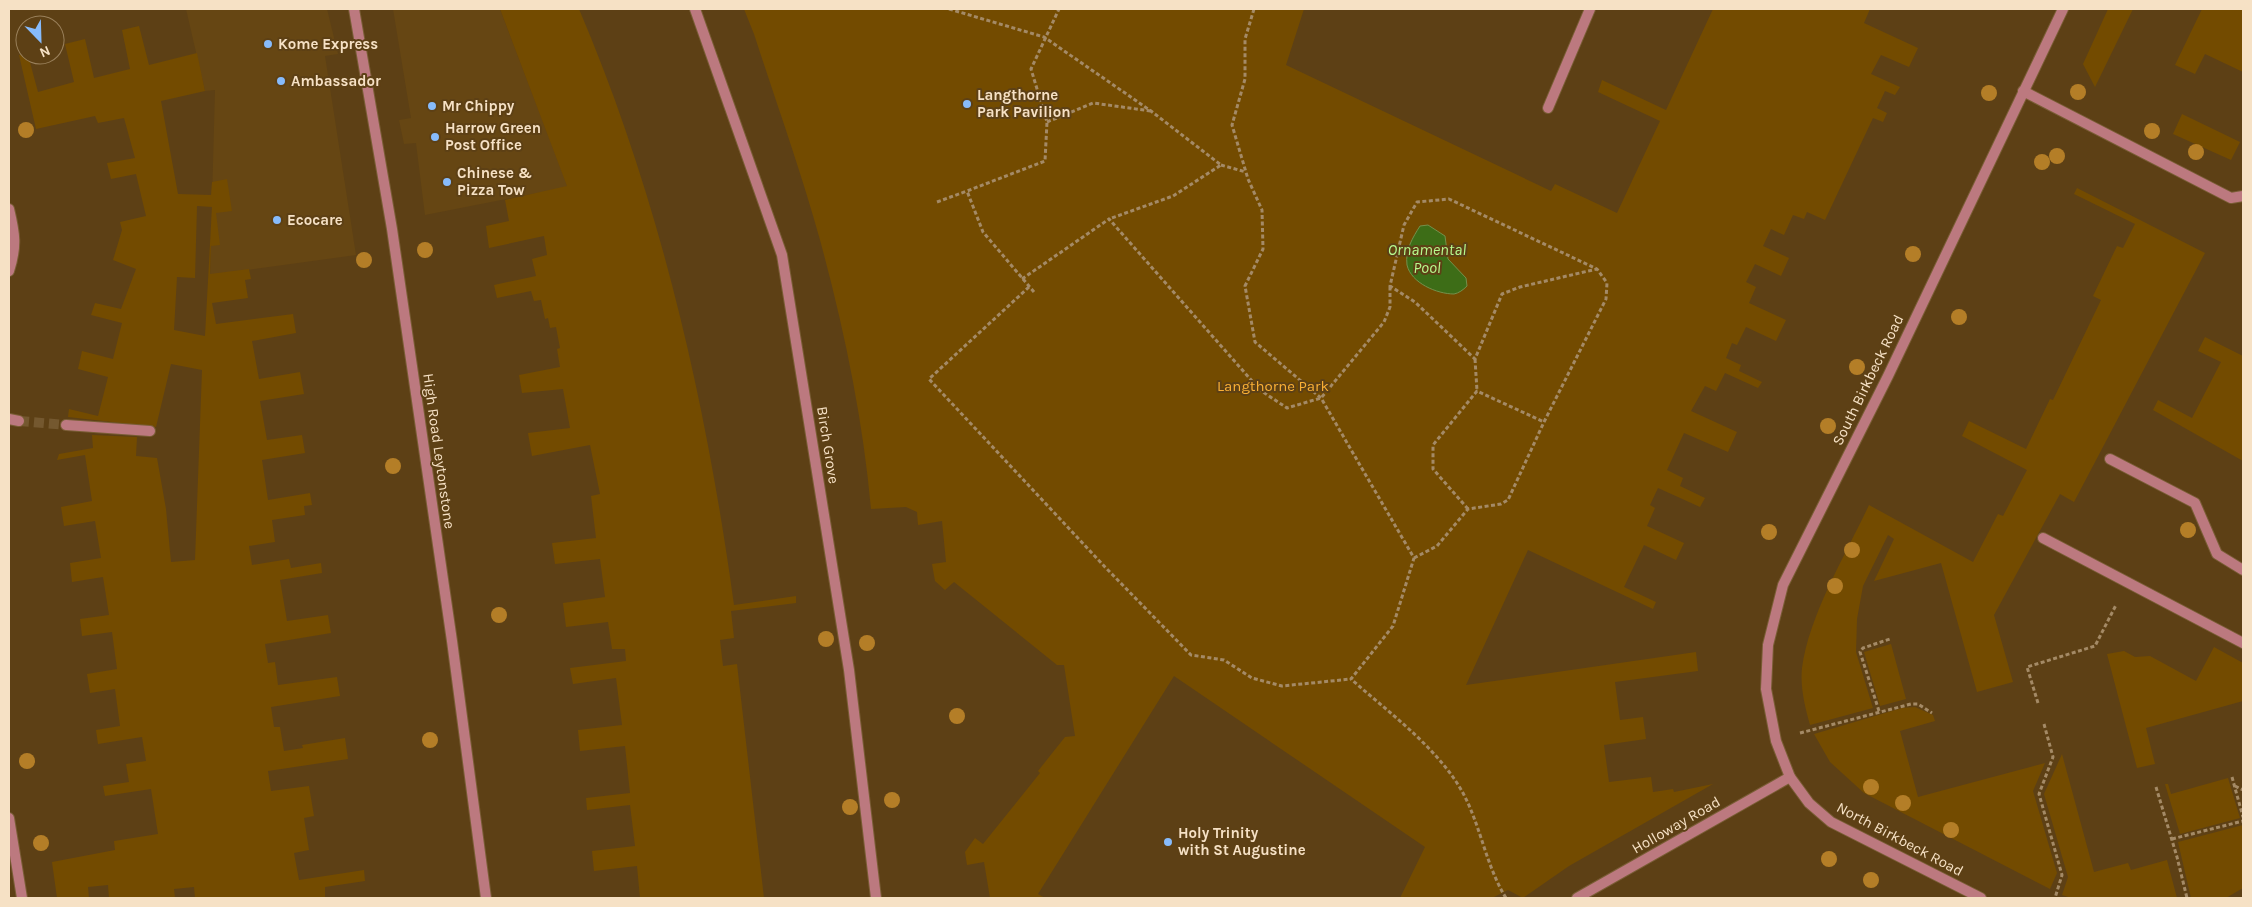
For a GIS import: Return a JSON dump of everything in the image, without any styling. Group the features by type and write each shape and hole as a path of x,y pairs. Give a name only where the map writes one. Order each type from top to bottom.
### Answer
{"street":[{"name":"High Road Leytonstone","path":"354,9 394,238 452,641 486,898"},
{"name":"Birch Grove","path":"695,9 782,255 849,670 876,898"},
{"path":"1548,108 1590,9"},
{"name":"South Birkbeck Road","path":"1790,778 1776,741 1766,689 1768,645 1783,585 1888,376 2063,9"},
{"path":"2023,91 2231,198 2243,196"},
{"path":"9,209 15,235 15,253 9,271"},
{"path":"66,425 150,431"},
{"path":"2110,459 2195,503 2217,554 2243,570"},
{"path":"2043,538 2243,643"},
{"name":"Holloway Road","path":"1577,898 1790,778"},
{"name":"North Birkbeck Road","path":"1790,778 1809,803 1831,822 1981,898"},
{"path":"9,818 22,898"},
{"path":"9,881 20,886"}],"path":[{"path":"949,9 1044,38 1151,111 1221,165 1246,172"},
{"path":"937,202 1045,161 1048,122 1031,69 1059,9"},
{"path":"1254,9 1245,39 1245,79 1232,125 1246,172 1262,210 1263,249 1245,286 1255,342 1321,398 1414,558"},
{"path":"1048,122 1093,103 1151,111"},
{"path":"1022,279 1109,219 1173,196 1221,165"},
{"path":"967,191 983,232 1034,292"},
{"path":"1029,287 929,379 1105,567 1191,655 1224,660 1252,678 1282,686 1351,679 1393,626 1414,558 1438,546 1468,509 1501,504 1508,500 1544,422 1606,299 1607,283 1597,269 1449,199 1417,202 1404,225 1390,286 1390,307 1384,322 1321,398 1287,408 1260,390 1109,219"},
{"path":"1468,509 1433,469 1433,445 1477,391 1475,359 1502,294 1520,287 1597,269"},
{"path":"1390,286 1415,302 1475,359"},
{"path":"1477,391 1544,422"},
{"path":"2038,702 2027,666 2095,646 2128,583"},
{"path":"1880,711 1860,652 1863,648 1890,639"},
{"path":"1351,679 1433,752 1457,784 1475,821 1506,898"},
{"path":"1776,741 1880,711 1918,704 1932,713"},
{"path":"2044,724 2053,758 2039,794 2062,875 2055,898"},
{"path":"2172,839 2243,819 2232,778"},
{"path":"2234,785 2243,790"},
{"path":"2156,787 2187,898"}],"shaded area":[{"path":"186,9 327,9 338,54 325,56 356,255 210,275 215,90 205,91"},
{"path":"393,9 500,9 568,187 425,215 416,143 404,144 399,120 411,118"}],"green space":[{"path":"500,9 579,9 608,81 633,154 656,227 676,302 694,377 709,453 734,605 796,596 796,603 731,611 734,638 720,640 723,666 737,664 764,898 640,898 637,866 594,871 592,851 635,846 630,805 587,810 586,798 630,793 625,746 580,751 578,730 622,725 616,678 573,684 570,668 626,661 625,649 612,649 608,622 566,627 563,603 605,597 600,559 555,564 552,543 596,538 591,496 600,494 590,445 532,456 528,433 570,428 563,389 522,393 519,375 560,367 557,349 560,348 556,327 550,328 548,318 545,319 541,300 534,301 531,291 497,298 494,285 536,276 532,259 547,255 544,236 489,248 486,226 509,221 505,200 567,186"},
{"name":"Langthorne Park","path":"744,9 1304,9 1286,65 1551,191 1555,184 1617,213 1660,121 1598,92 1602,80 1666,110 1713,9 1870,9 1864,23 1918,48 1909,67 1881,55 1871,74 1900,87 1895,95 1885,91 1877,108 1887,113 1883,122 1873,118 1825,220 1807,212 1804,219 1793,215 1784,235 1771,229 1763,246 1789,258 1781,276 1755,264 1746,282 1756,287 1749,303 1786,320 1776,341 1746,327 1737,345 1732,343 1726,358 1741,365 1739,371 1762,382 1758,388 1725,373 1716,391 1705,386 1691,411 1737,432 1728,452 1684,433 1667,470 1683,478 1680,486 1705,498 1700,507 1658,488 1650,505 1655,508 1647,526 1684,543 1676,560 1644,545 1624,587 1656,602 1653,609 1528,550 1466,685 1696,652 1698,671 1615,682 1620,720 1643,717 1646,739 1604,745 1609,782 1651,777 1653,792 1673,789 1674,792 1713,784 1569,866 1523,898 1508,890 1492,898 1400,898 1425,847 1174,676 1038,894 1045,898 990,898 984,862 967,865 965,852 975,838 983,844 1040,773 1038,771 1065,737 1075,736 1064,665 1057,665 954,582 945,590 935,581 932,564 946,562 942,521 918,525 917,512 906,507 871,509 863,441 852,374 829,273 797,162"},
{"path":"2108,9 2133,9 2095,87 2083,64"},
{"path":"2202,9 2243,9 2243,72 2205,54 2195,74 2175,65"},
{"path":"139,26 149,65 197,53 205,91 161,101 178,194 211,195 212,182 227,179 232,211 216,213 220,245 211,246 210,274 249,269 251,279 245,280 248,298 212,303 216,324 293,314 296,333 252,341 259,379 300,372 304,394 260,401 267,440 302,435 305,453 262,460 268,500 310,493 312,505 304,506 305,515 272,520 275,542 249,546 252,565 289,559 291,568 321,563 322,573 280,580 287,621 328,615 331,633 265,644 268,663 275,662 278,685 337,677 340,696 271,707 274,727 280,727 284,751 303,748 302,745 345,738 348,759 268,771 271,791 309,786 314,816 304,818 309,850 294,853 299,880 364,870 365,881 325,887 325,898 195,898 194,887 174,889 175,898 109,898 108,885 88,887 89,898 57,898 52,862 115,850 114,841 158,834 151,789 105,796 103,786 129,782 126,764 146,761 142,737 98,744 96,730 120,726 115,689 90,693 87,674 117,669 112,632 82,636 80,619 109,615 103,577 72,582 70,563 101,558 95,521 64,526 61,507 92,501 85,455 57,460 59,454 93,448 92,435 137,437 136,456 157,458 166,509 171,562 195,560 202,370 171,364 156,427 68,417 69,409 98,416 108,377 78,369 82,351 113,359 122,323 91,315 95,303 121,309 136,269 113,260 122,230 120,222 146,216 136,174 111,179 107,163 135,158 124,118 98,123 95,116 36,129 21,65 31,65 38,92 74,82 65,44 85,39 94,78 130,69 122,30","holes":["197,206 212,207 205,336 174,330 177,277 195,278"]},
{"path":"2182,114 2240,142 2231,160 2173,134"},
{"path":"2077,188 2205,253 2074,502 2060,494 1994,615 2013,682 1977,692 1941,563 1874,581 1894,539 1888,535 1863,586 1857,619 1856,652 1873,708 1810,725 1802,690 1802,668 1806,648 1820,606 1869,505 1973,562 1998,514 2003,516 2027,470 1962,436 1969,421 2026,449 2050,399 2053,400 2101,300 2093,296 2117,246 2123,248 2135,224 2074,194"},
{"path":"2205,337 2243,356 2243,461 2153,410 2158,400 2192,418 2221,362 2198,351"},
{"path":"1891,644 1906,699 1880,706 1864,652"},
{"path":"2214,647 2243,663 2243,701 2146,728 2155,764 2137,768 2107,654 2124,651 2135,657 2150,656 2196,681"},
{"path":"1915,707 1933,715 1935,721 1900,731 1918,797 2045,763 2033,791 2057,873 2050,889 1864,793 1830,762 1814,734 1902,708"},
{"path":"2062,754 2094,872 2128,863 2131,870 2167,860 2177,898 2071,898 2062,895 2068,877 2044,794"},
{"path":"2228,778 2240,818 2180,834 2165,784 2168,784 2171,794"},
{"path":"2243,825 2243,888 2226,898 2191,898 2178,842"}],"water":[{"name":"Ornamental Pool","path":"1428,225 1445,236 1448,259 1466,278 1467,286 1458,293 1433,290 1419,282 1409,271 1407,254 1410,244 1420,226"}],"tunnel":[{"path":"19,421 66,425"}],"place":[{"name":"Kome Express","path":"268,44"},
{"name":"Ambassador","path":"281,81"},
{"name":"Langthorne Park Pavilion","path":"967,104"},
{"name":"Mr Chippy","path":"432,106"},
{"name":"Harrow Green Post Office","path":"435,137"},
{"name":"Chinese & Pizza Tow","path":"447,182"},
{"name":"Ecocare","path":"277,220"},
{"name":"Holy Trinity with St Augustine","path":"1168,842"}]}
